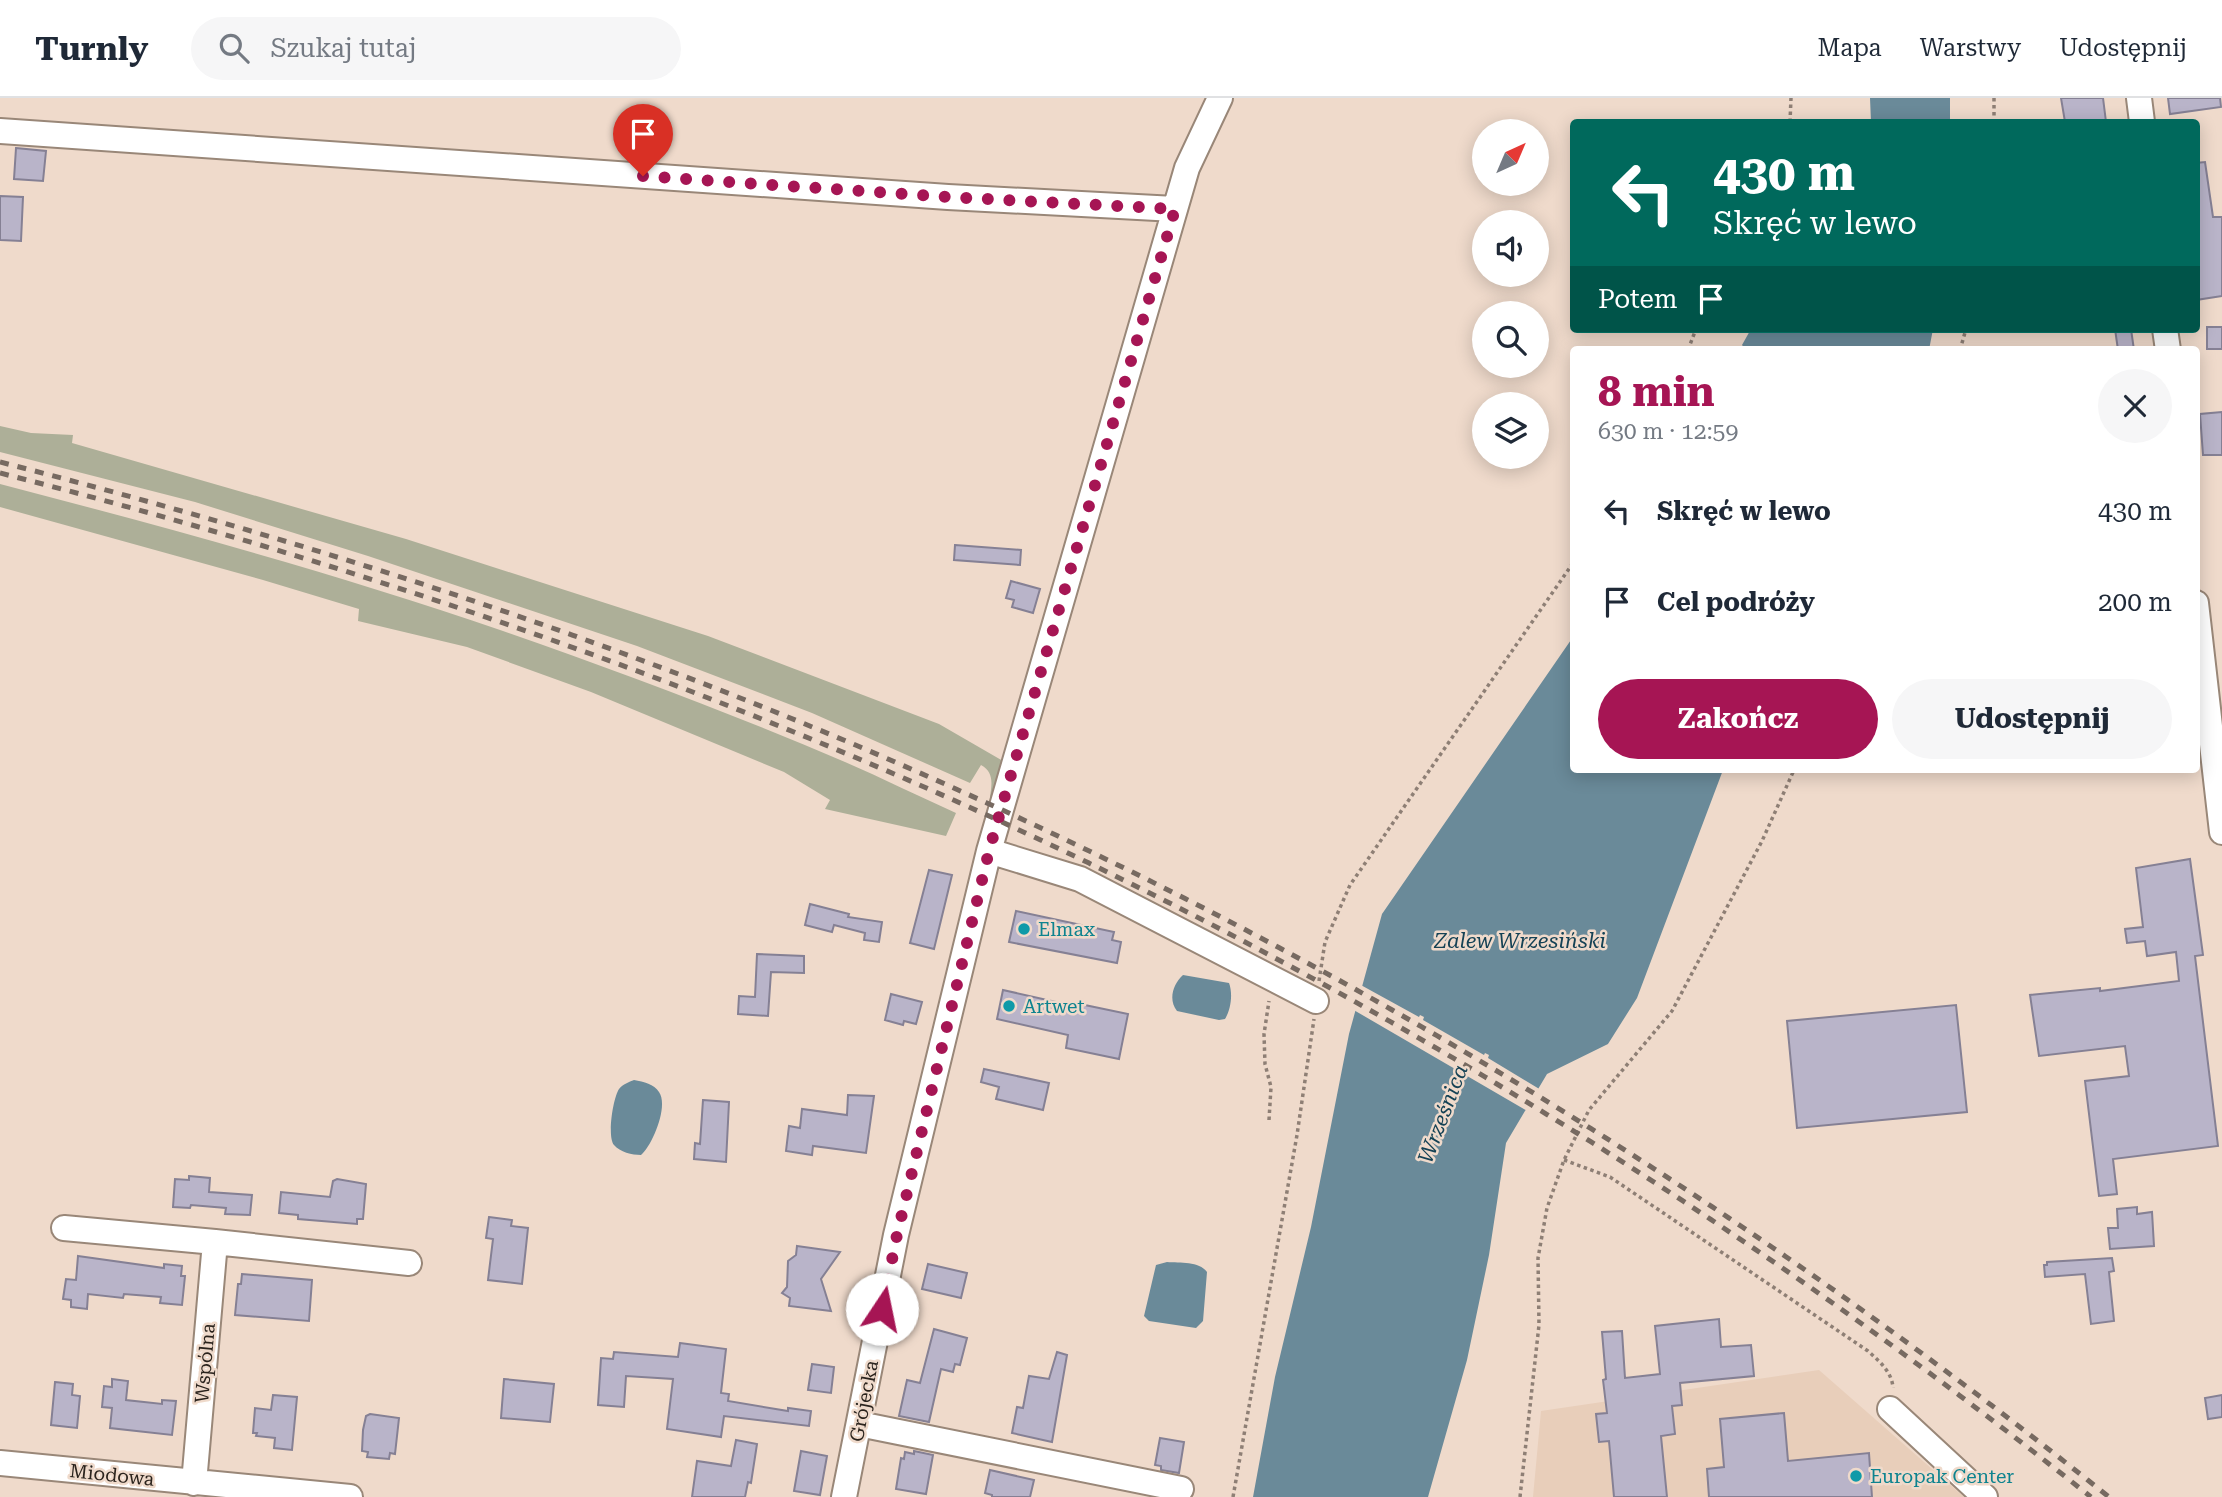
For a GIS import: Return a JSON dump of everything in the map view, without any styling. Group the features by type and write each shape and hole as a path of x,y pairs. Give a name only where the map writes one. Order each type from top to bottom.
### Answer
{"street":[{"name":"Grójecka","path":"844,1497 897,1235 989,851 1187,168 1220,98"},
{"path":"2139,98 2142,119"},
{"path":"0,131 948,197 1175,209"},
{"path":"2200,638 2222,832"},
{"path":"989,851 1080,879 1316,1001"},
{"path":"64,1228 410,1263"},
{"name":"Wspólna","path":"194,1483 215,1242"},
{"path":"1890,1409 1985,1497"},
{"path":"859,1424 1181,1489"},
{"name":"Miodowa","path":"0,1463 350,1497"}],"path":[{"path":"1790,119 1791,98"},
{"path":"1994,98 1994,119"},
{"path":"1233,1497 1297,1135 1325,942 1350,885 1570,567"},
{"path":"1520,1497 1539,1325 1538,1258 1547,1208 1564,1160 1589,1110 1672,1011 1762,841 1793,773"},
{"path":"1269,1120 1271,1087 1265,1064 1264,1034 1276,979"},
{"path":"1564,1160 1610,1177 1868,1351 1885,1366 1894,1384 1890,1409"}],"shaded area":[{"path":"1819,1370 1964,1497 1533,1497 1541,1411"}],"green space":[{"path":"0,426 31,433 73,435 72,443 406,539 708,636 939,724 1003,761 995,800 990,797 990,775 981,765 970,783 812,713 637,646 368,556 195,502 0,452"},
{"path":"0,484 253,553 379,590 503,631 760,727 859,768 956,813 946,836 825,809 830,800 784,772 591,692 467,647 358,621 359,609 0,507"}],"water":[{"path":"1870,98 1950,98 1950,119 1871,119"},
{"path":"1749,333 1932,333 1930,346 1742,345"},
{"name":"Zalew Wrzesiński","path":"1570,641 1570,773 1722,773 1637,998 1608,1044 1547,1074 1506,1143 1489,1255 1467,1360 1428,1497 1253,1497 1275,1377 1311,1227 1349,1034 1382,914"},
{"path":"1183,975 1229,983 1231,1001 1225,1019 1177,1011 1174,1007 1173,992"},
{"path":"634,1080 654,1087 662,1098 658,1125 641,1155 619,1150 612,1141 611,1134 619,1089"},
{"path":"1167,1262 1194,1264 1207,1272 1203,1321 1196,1328 1149,1321 1144,1316 1156,1265"}],"pier":[{"path":"1359,984 1419,1017 1424,1017 1423,1020 1484,1055 1489,1055 1488,1058 1541,1090 1529,1112 1352,1009"}],"building":[{"path":"2061,98 2103,98 2106,119 2064,119"},
{"path":"2168,98 2220,98 2221,107 2170,114"},
{"path":"16,148 46,151 43,181 14,179"},
{"path":"2205,162 2213,217 2222,217 2222,296 2200,299 2200,163"},
{"path":"0,196 23,197 21,241 0,240"},
{"path":"2207,327 2222,327 2222,349 2207,349"},
{"path":"2116,333 2132,333 2133,346 2117,346"},
{"path":"2222,412 2222,455 2203,455 2200,414"},
{"path":"955,545 1021,550 1020,565 954,560"},
{"path":"1011,581 1040,589 1033,613 1012,607 1014,600 1006,598"},
{"path":"2190,859 2203,955 2195,956 2218,1146 2113,1159 2117,1194 2099,1196 2085,1081 2129,1076 2125,1046 2039,1056 2030,995 2100,988 2100,991 2179,981 2176,952 2147,956 2145,941 2127,943 2125,929 2143,927 2136,868"},
{"path":"929,870 952,875 934,949 910,943"},
{"path":"810,904 849,914 848,917 882,922 879,942 864,940 865,933 834,925 832,932 805,925"},
{"path":"1016,911 1114,932 1112,940 1121,942 1117,963 1009,942"},
{"path":"757,954 804,956 804,973 771,972 768,1016 738,1014 739,996 755,997"},
{"path":"1003,990 1074,1006 1075,1003 1128,1014 1119,1059 1066,1048 1068,1035 997,1019"},
{"path":"891,994 922,1002 916,1024 904,1021 903,1025 885,1020"},
{"path":"1956,1005 1967,1112 1797,1128 1787,1021"},
{"path":"984,1069 1049,1083 1043,1110 996,1099 999,1087 981,1082"},
{"path":"848,1095 874,1096 866,1153 813,1146 812,1155 786,1151 789,1126 800,1128 802,1109 847,1115"},
{"path":"703,1100 729,1102 726,1162 694,1159 695,1143 700,1144"},
{"path":"189,1176 210,1178 209,1192 252,1195 250,1215 225,1214 226,1208 191,1205 190,1208 173,1207 175,1179 189,1180"},
{"path":"337,1179 366,1184 363,1219 357,1219 357,1224 298,1219 298,1215 279,1213 281,1192 330,1197 333,1181"},
{"path":"2137,1207 2137,1214 2152,1212 2154,1246 2110,1249 2108,1228 2118,1228 2117,1209"},
{"path":"489,1217 512,1220 511,1226 528,1228 522,1284 488,1280 493,1239 486,1238"},
{"path":"797,1246 840,1252 821,1279 831,1311 789,1306 790,1298 782,1293 787,1287 788,1261 796,1255"},
{"path":"78,1256 164,1268 164,1264 182,1266 181,1276 185,1276 182,1305 160,1303 161,1297 124,1294 123,1298 88,1294 87,1309 71,1307 71,1300 63,1299 66,1279 76,1280"},
{"path":"2112,1258 2114,1271 2109,1272 2114,1321 2091,1324 2085,1274 2045,1277 2044,1265 2047,1265 2047,1262"},
{"path":"928,1264 967,1273 961,1298 922,1289"},
{"path":"242,1274 312,1280 309,1321 235,1315 238,1284 241,1284"},
{"path":"1719,1319 1721,1347 1751,1345 1754,1376 1680,1383 1682,1405 1672,1406 1675,1434 1661,1436 1667,1497 1614,1497 1609,1441 1599,1442 1596,1414 1607,1413 1602,1332 1622,1331 1625,1378 1660,1374 1655,1326"},
{"path":"934,1329 967,1338 960,1365 955,1364 953,1372 941,1369 929,1422 899,1416 907,1380 920,1383"},
{"path":"680,1343 726,1349 721,1393 729,1394 728,1401 788,1411 788,1408 811,1411 809,1426 724,1416 721,1437 667,1429 673,1379 626,1376 624,1407 598,1405 601,1358 613,1359 614,1352 678,1357"},
{"path":"1057,1352 1067,1355 1052,1442 1012,1433 1017,1407 1023,1408 1029,1376 1049,1379"},
{"path":"812,1364 834,1367 831,1393 808,1390"},
{"path":"112,1379 128,1381 126,1400 162,1404 162,1400 176,1401 172,1435 110,1428 112,1408 102,1407 104,1386 112,1387"},
{"path":"504,1379 554,1384 550,1422 501,1418"},
{"path":"55,1382 73,1384 72,1395 80,1396 77,1428 51,1425"},
{"path":"273,1395 297,1397 292,1450 274,1448 275,1438 256,1436 257,1433 253,1433 255,1408 271,1410"},
{"path":"2222,1395 2222,1417 2208,1419 2205,1398"},
{"path":"1784,1413 1788,1461 1869,1453 1872,1497 1709,1497 1707,1469 1724,1467 1720,1419"},
{"path":"370,1414 399,1418 395,1454 390,1453 389,1459 367,1457 368,1452 362,1451 366,1416"},
{"path":"1160,1438 1184,1442 1179,1473 1161,1470 1161,1466 1155,1465"},
{"path":"736,1440 757,1444 751,1483 748,1482 745,1497 692,1497 697,1461 731,1466"},
{"path":"801,1451 827,1456 820,1495 794,1491"},
{"path":"914,1451 933,1455 926,1494 896,1489 901,1458 904,1459 905,1452 914,1454"},
{"path":"990,1470 1034,1480 1030,1497 992,1497 985,1493"}],"railway":[{"path":"0,462 122,494 365,566 604,647 840,738 1110,861 1261,938 1409,1020 1555,1106 1698,1197 1838,1293 1975,1393 2109,1497"},
{"path":"0,473 117,504 349,572 578,649 804,736 1072,855 1226,932 1377,1014 1526,1102 1672,1194 1815,1291 1955,1392 2091,1497"}],"place":[{"name":"Elmax","path":"1024,929"},
{"name":"Artwet","path":"1009,1006"},
{"name":"Europak Center","path":"1856,1476"}],"route":[{"path":"643,176 1175,209 989,851 897,1235 882,1309"}],"water label":[{"name":"Wrześnica","path":"1443,1114"}]}
